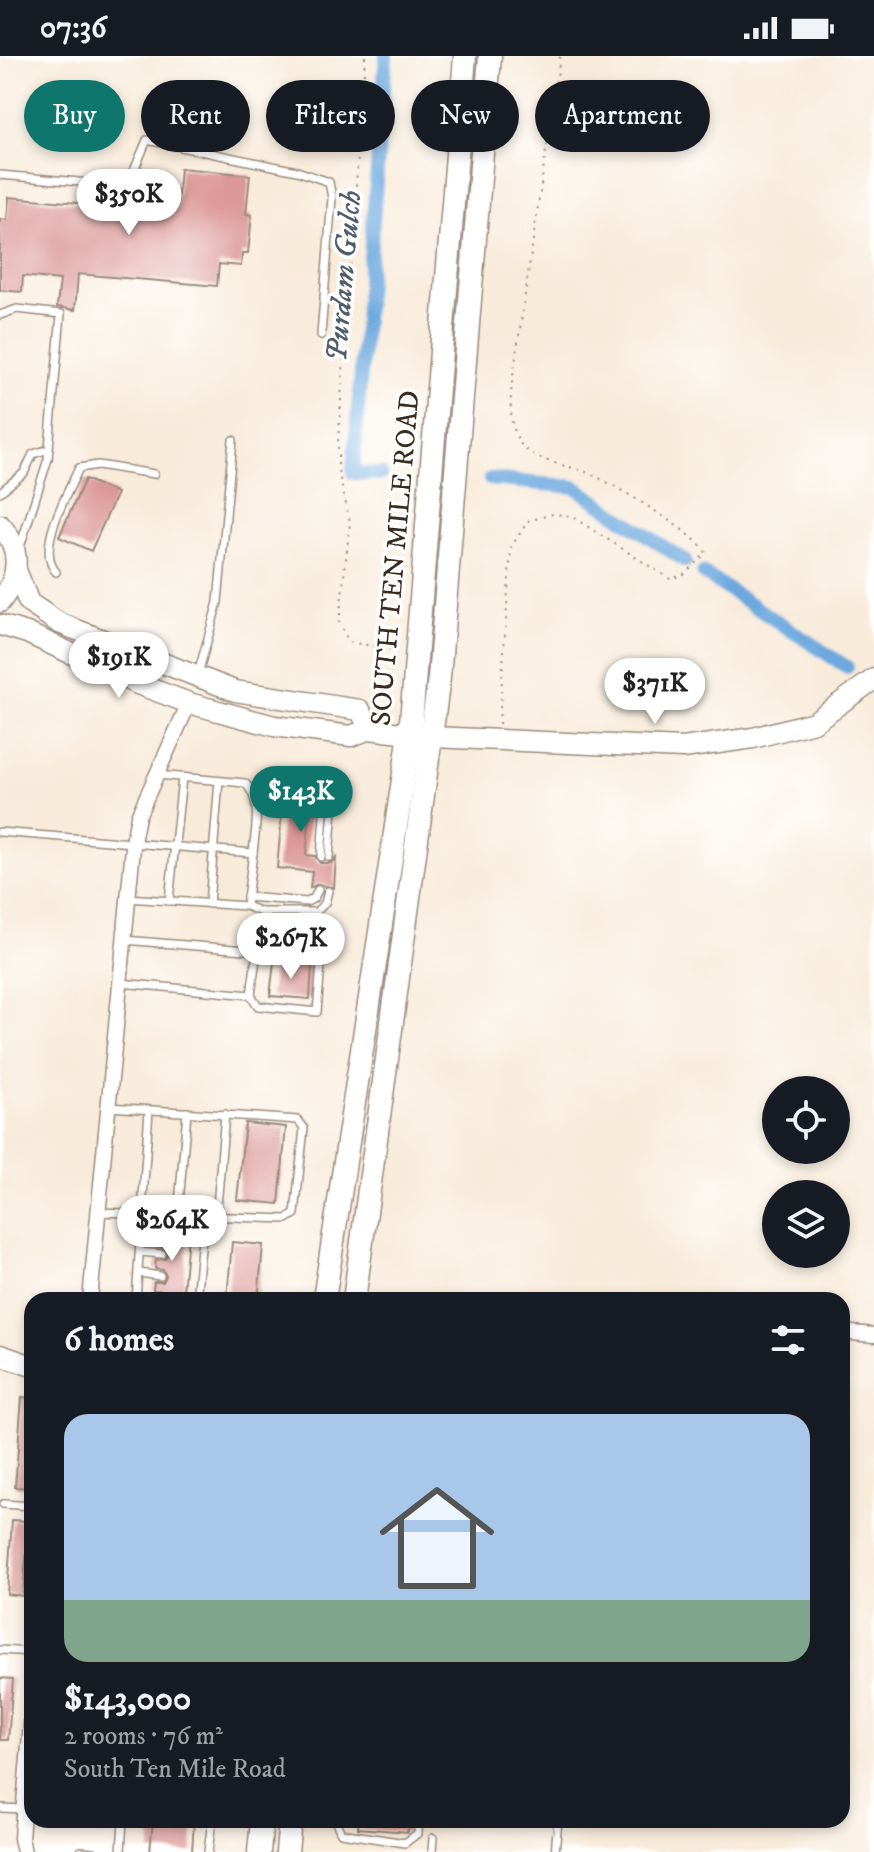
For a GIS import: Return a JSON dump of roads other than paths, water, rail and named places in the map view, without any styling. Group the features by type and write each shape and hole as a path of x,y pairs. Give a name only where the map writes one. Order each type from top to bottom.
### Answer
{"main road":[{"name":"SOUTH TEN MILE ROAD","path":"325,1292 410,734 465,56"},
{"name":"SOUTH TEN MILE ROAD","path":"355,1292 432,737 490,56"},
{"path":"259,1852 261,1828"},
{"path":"287,1852 289,1828"}],"street":[{"path":"0,525 29,603 59,623 197,678 284,701 360,710 370,729"},
{"path":"0,602 12,587 17,564"},
{"path":"0,625 27,633 135,683 189,703 274,726 351,736 370,729 432,737 683,748 753,738 814,722 874,679"},
{"path":"91,1292 133,844 138,816 189,703"},
{"path":"850,1333 874,1335"},
{"path":"0,1355 24,1363"},
{"path":"24,1809 24,1852"}],"lane":[{"path":"0,175 102,184 133,173 147,140 297,171 329,182 332,198 321,335"},
{"path":"0,315 17,309 61,314 46,450 48,459 17,564"},
{"path":"197,678 218,602 233,440"},
{"path":"0,492 24,473 33,454 46,450"},
{"path":"56,572 49,556 53,526 79,468 98,465 154,474"},
{"path":"157,775 245,783 255,793 253,853 246,906"},
{"path":"169,901 182,778"},
{"path":"209,904 219,781"},
{"path":"255,793 269,783 287,781"},
{"path":"315,785 328,784 334,797 325,857"},
{"path":"0,832 253,853"},
{"path":"127,898 246,906 272,913 316,912 325,903 323,890 307,902 247,897"},
{"path":"124,940 318,956 321,965 317,1012 258,1006 251,995 257,951"},
{"path":"120,983 251,995"},
{"path":"99,1212 271,1221 287,1219 295,1214 304,1128 298,1120 109,1107"},
{"path":"137,1292 149,1110"},
{"path":"178,1215 187,1112"},
{"path":"216,1218 225,1114"},
{"path":"195,1292 194,1279 201,1256 204,1217"},
{"path":"140,1252 162,1254"},
{"path":"191,1256 201,1256"},
{"path":"139,1273 160,1276"},
{"path":"3,1504 24,1505"},
{"path":"0,1650 24,1652"},
{"path":"0,1808 24,1809"},
{"path":"121,1852 122,1828"},
{"path":"208,1852 211,1828"},
{"path":"339,1828 341,1833 350,1837 405,1843 418,1833 418,1828"},
{"path":"555,1852 557,1828"},
{"path":"432,1852 433,1838"},
{"path":"81,1851 94,1852"}],"waterway":[{"name":"Purdam Gulch","path":"381,474 353,473 386,56"},
{"name":"Purdam Gulch","path":"490,479 575,487 685,561"},
{"name":"Purdam Gulch","path":"703,573 847,667"}]}
